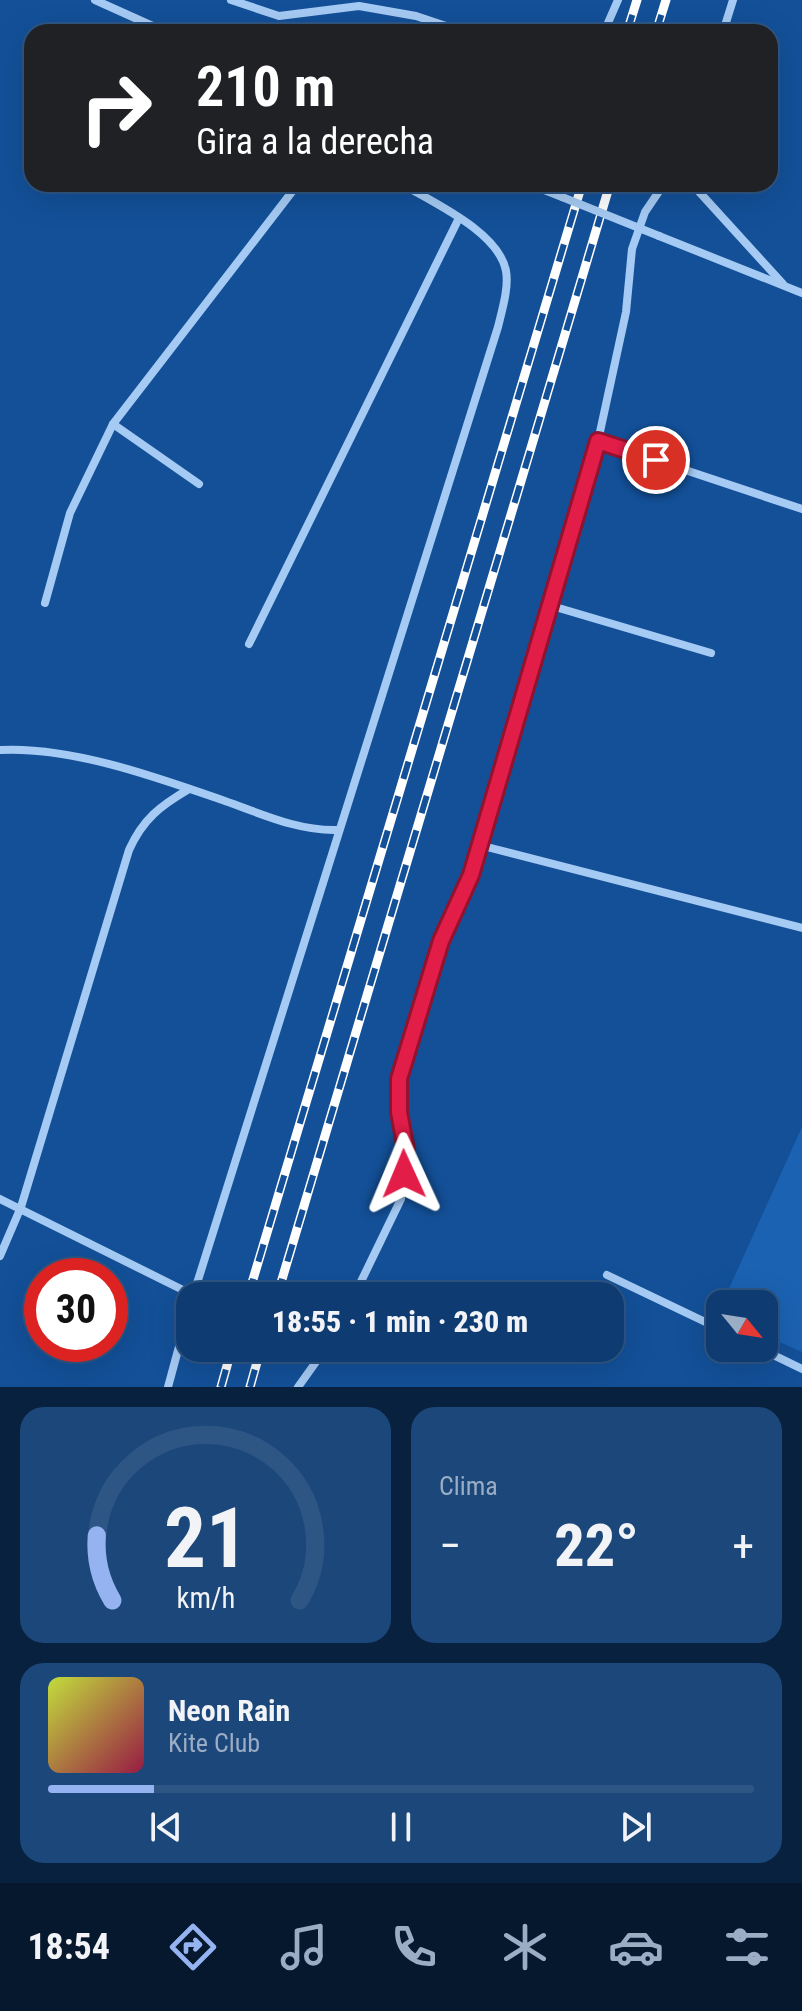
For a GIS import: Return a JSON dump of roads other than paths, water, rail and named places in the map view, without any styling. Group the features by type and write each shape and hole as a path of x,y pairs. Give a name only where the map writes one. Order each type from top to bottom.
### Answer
{"street":[{"path":"95,0 148,24"},
{"path":"231,0 279,16 359,6 376,0"},
{"path":"608,24 618,0"},
{"path":"726,24 733,0"},
{"path":"359,6 416,16 440,24"},
{"path":"45,603 70,513 113,424 292,192"},
{"path":"197,1282 337,830 498,327 505,296 506,270 496,249 459,218 415,192"},
{"path":"549,192 802,293"},
{"path":"361,1282 401,1199 406,1150 399,1112 399,1079 441,941 471,875 552,606 598,441 626,312 632,249 645,212 659,192"},
{"path":"699,192 784,285"},
{"path":"249,644 459,218"},
{"path":"113,424 199,484"},
{"path":"598,441 802,509"},
{"path":"552,606 711,653"},
{"path":"0,750 25,748 72,758 189,789 296,826 337,830"},
{"path":"0,1256 21,1207 129,850 141,823 161,805 189,789"},
{"path":"479,845 802,928"},
{"path":"0,1199 176,1287"},
{"path":"607,1275 706,1322"},
{"path":"778,1357 802,1369"},
{"path":"168,1387 176,1358"},
{"path":"298,1387 316,1362"}],"railway":[{"path":"630,24 637,0"},
{"path":"658,24 666,0"},
{"path":"252,1282 580,192"},
{"path":"281,1282 608,192"},
{"path":"221,1387 228,1362"},
{"path":"250,1387 257,1362"}]}
